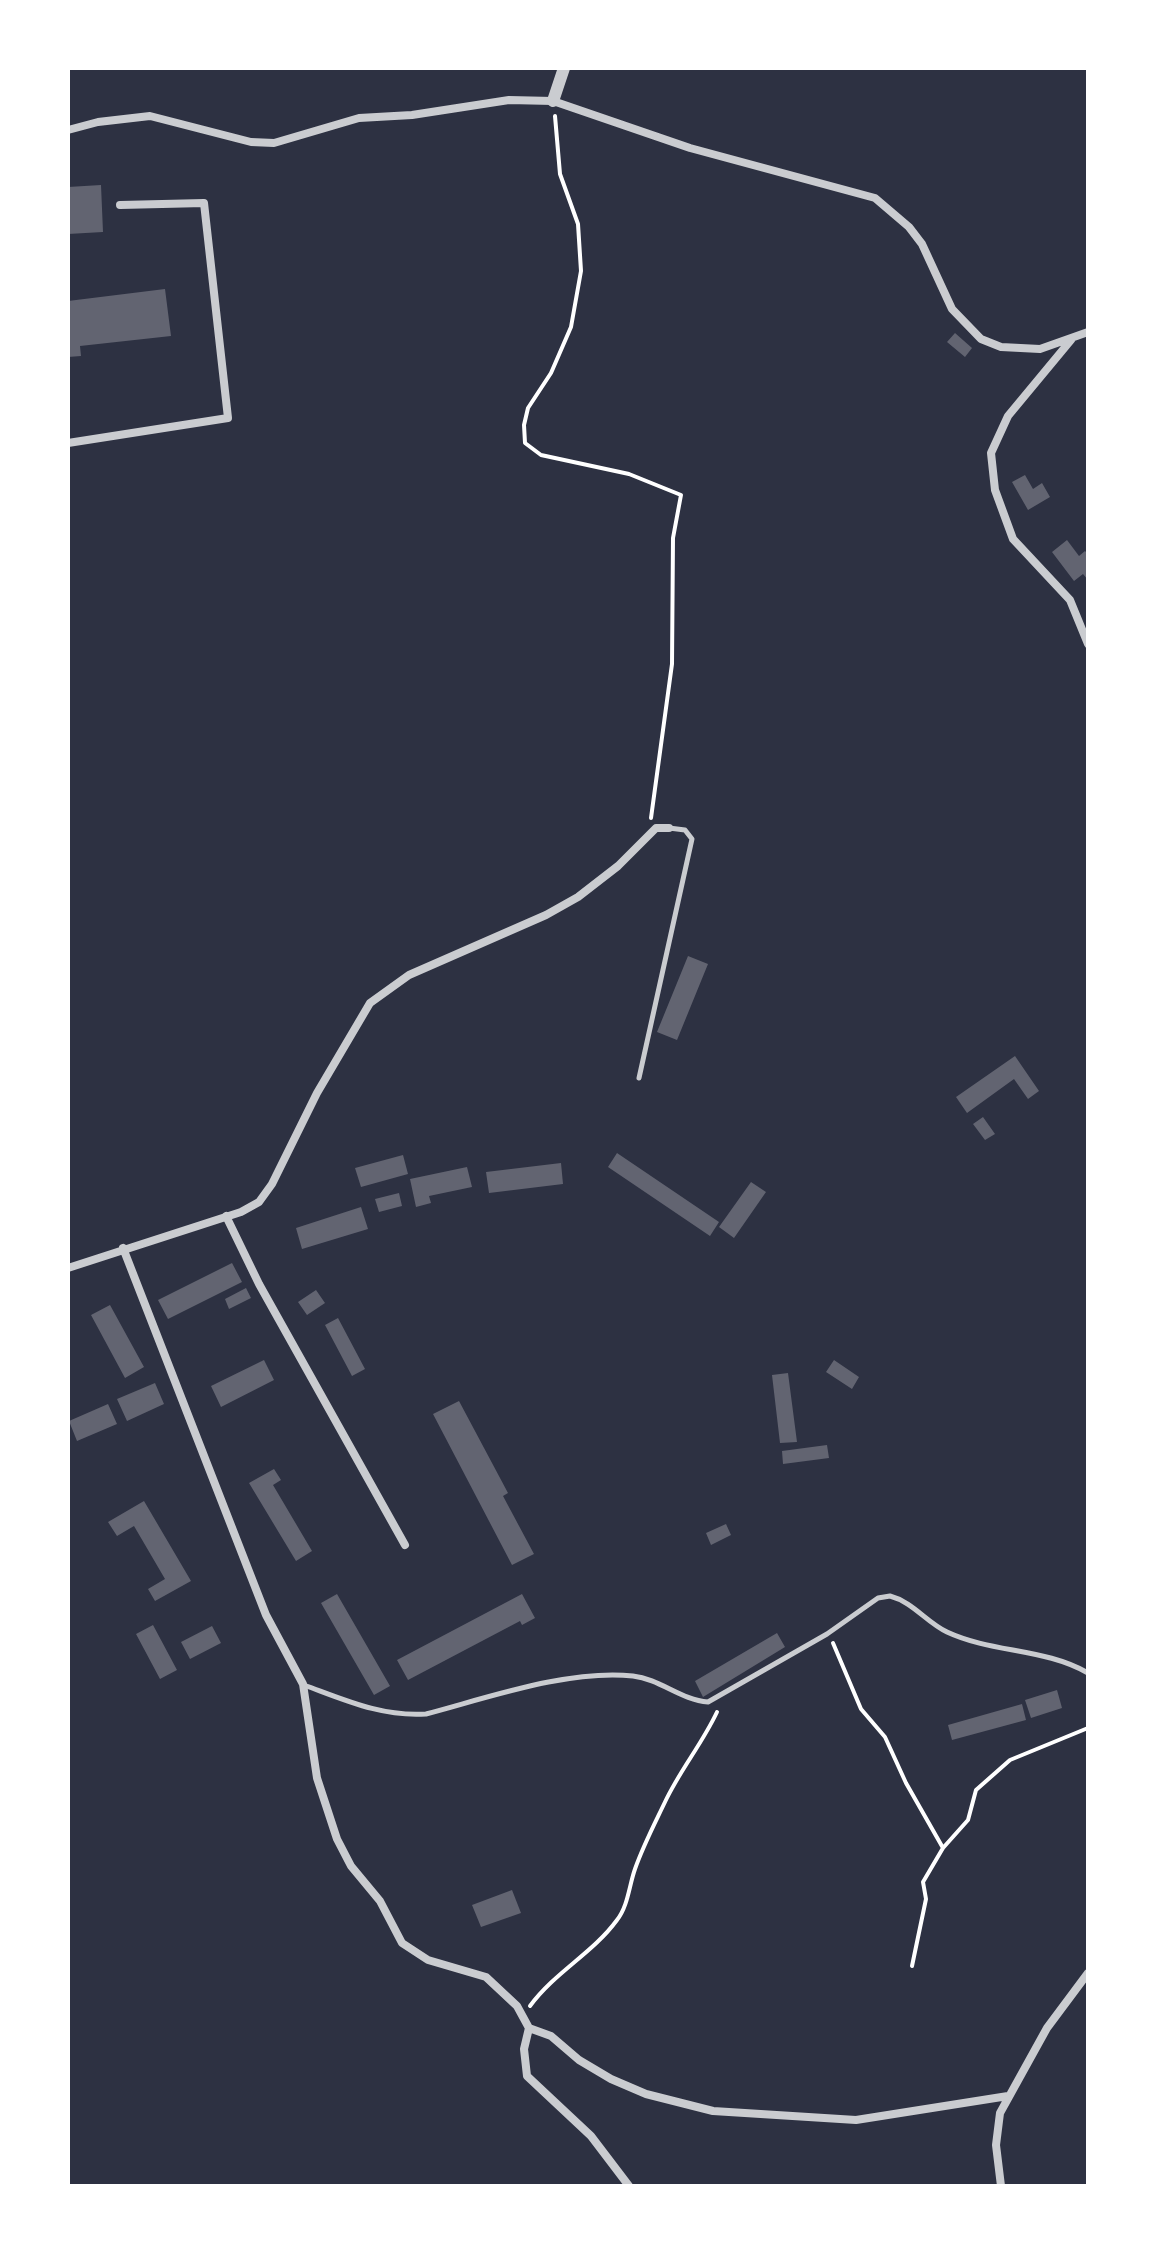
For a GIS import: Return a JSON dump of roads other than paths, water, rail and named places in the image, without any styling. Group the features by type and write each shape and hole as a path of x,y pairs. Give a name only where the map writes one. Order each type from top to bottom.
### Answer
{"street":[{"path":"553,101 564,68"},
{"path":"68,130 98,122 150,116 251,142 274,143 369,117 412,115 509,100 553,101 690,148 875,198 909,227 922,244 952,309 981,339 1019,349 1040,349 1088,332"},
{"path":"68,443 228,418 204,203 120,205"},
{"path":"1071,340 1008,416 991,453 995,490 1013,539 1070,600 1088,644"},
{"path":"68,1268 226,1216 259,1202 272,1184 317,1093 370,1003 409,975 546,915 578,897 618,866 656,828 669,828"},
{"path":"226,1216 259,1284 405,1545"},
{"path":"123,1248 266,1615 303,1684 317,1778 337,1839 351,1866 380,1901 402,1943 428,1960 486,1977 502,1989 528,2024 551,2036 579,2060 611,2079 646,2094 713,2111 856,2120 1008,2096"},
{"path":"1001,2186 996,2127 1008,2096 1047,2028 1088,1973"},
{"path":"528,2024 524,2062 527,2076 591,2136 629,2186"}],"lane":[{"path":"639,1078 692,839 685,830 669,828"},
{"path":"303,1684 380,1712 402,1716 426,1714 571,1680 630,1676 651,1680 695,1701 708,1702 827,1634 878,1598 890,1596 961,1638 1001,1650 1053,1658 1088,1673"}]}
